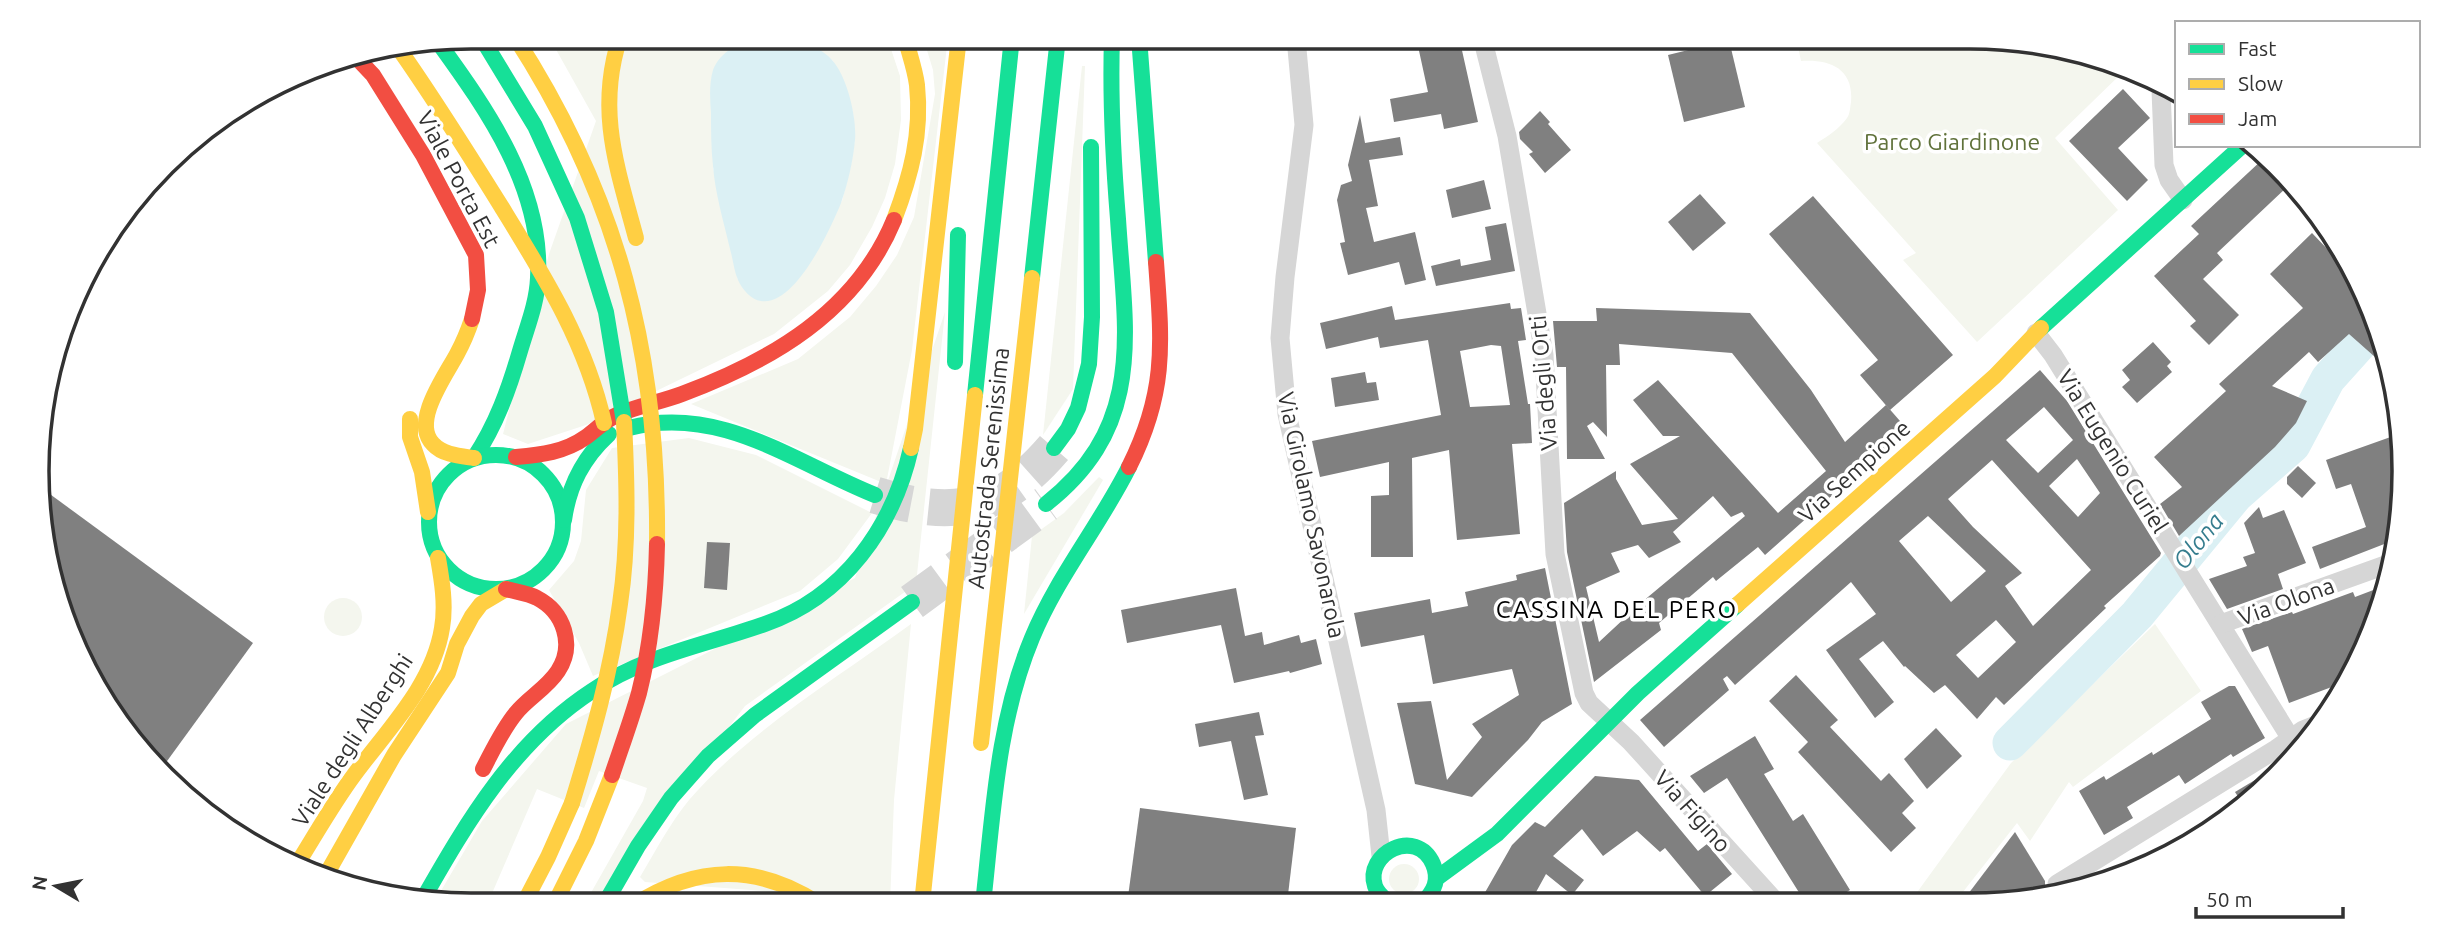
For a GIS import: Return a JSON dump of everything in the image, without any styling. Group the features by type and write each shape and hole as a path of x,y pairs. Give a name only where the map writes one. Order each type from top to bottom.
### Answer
{"main road":[{"path":"489,49 533,120 565,188 594,268 615,353 626,437 628,544 617,640 594,737 572,803 529,893"},
{"path":"523,49 582,156 602,204 629,285 649,386 656,446 658,545 652,621"},
{"path":"616,49 606,95 608,122 639,252"},
{"path":"474,457 547,455 564,450 584,439 612,417 737,372 786,346 829,314 863,274 893,223 913,163 919,106 917,78 909,49"},
{"path":"426,890 485,795 519,752 547,724 592,690 625,672 685,648 749,629 794,611 834,585 870,547 904,480 915,429 958,49"},
{"path":"959,186 970,49"},
{"name":"Autostrada Serenissima","path":"923,893 1011,49"},
{"name":"Autostrada Serenissima","path":"980,758 1057,49"},
{"path":"1095,70 1097,49"},
{"path":"1046,503 1063,491 1091,458 1110,424 1123,381 1126,343 1112,134 1112,49"},
{"path":"984,893 1004,739 1019,672 1045,609 1124,476 1140,444 1157,391 1161,334 1140,49"},
{"path":"425,890 475,783 515,715 553,677 566,654 566,634 559,616 535,597 506,589 478,587 465,582 447,569 438,558 430,536 428,515 439,485 449,473 474,457 494,425 511,382 534,305 539,258 530,209 508,155 483,107 444,50"},
{"path":"402,55 456,132 532,257 576,336 592,374 601,408 609,460 611,541 594,737"},
{"name":"Viale Porta Est","path":"362,63 373,75 423,155 476,254 480,267 472,314 461,347 445,373 427,412 425,427 433,445 441,450 474,457"},
{"path":"1054,448 1079,408 1090,359 1092,130"},
{"name":"Via Sempione","path":"1437,878 1497,834 1638,693 1995,376 2036,333 2240,147"},
{"path":"955,373 958,225"},
{"name":"Viale Porta Est","path":"428,515 422,472 410,437 410,416 419,400 445,373"},
{"path":"666,378 673,441"},
{"path":"506,589 531,579 542,570 559,544 566,501 578,471 595,446 608,434 658,402"},
{"path":"608,434 657,422 682,422 737,430 773,444 840,480 875,495"},
{"path":"516,457 537,468 552,484 564,520"},
{"path":"560,893 586,841 612,775 642,680 673,506"},
{"path":"943,699 946,521"},
{"name":"Viale degli Alberghi","path":"301,857 342,792 416,690 433,658 441,636 444,598 438,558"},
{"name":"Viale degli Alberghi","path":"330,869 394,755 448,673 457,644 472,616 481,604 506,589"},
{"path":"611,893 638,846 671,798 708,755 755,715 912,602"},
{"name":"Via Sempione","path":"1381,856 1397,845 1454,849 1497,834"},
{"path":"1416,848 1436,868 1437,878 1430,893"},
{"path":"1379,893 1374,873 1381,856"},
{"path":"652,893 681,880 704,875 737,873 782,883 800,893"}],"street":[{"name":"Via Girolamo Savonarola","path":"1297,49 1304,125 1280,338 1287,414 1376,810 1381,856"},
{"name":"Via degli Orti","path":"1485,49 1507,136 1544,355 1553,537 1557,563 1584,693 1589,703 1609,722"},
{"path":"2161,95 2164,165 2169,180 2183,200"},
{"name":"Via Eugenio Curiel","path":"2036,333 2053,355 2293,741"},
{"name":"Via Olona","path":"2221,624 2381,567"},
{"name":"Via Figino","path":"1609,722 1631,742 1768,893"},
{"path":"2057,884 2288,748"},
{"name":"Via Girolamo Savonarola","path":"1376,810 1416,848"}],"green space":[{"path":"556,49 732,49 713,168 738,280 842,201 855,138 853,112 833,61 818,49 891,49 900,76 901,120 895,164 885,198 850,265 828,291 774,334 586,425 528,444 503,434 549,254 596,121"},
{"path":"927,49 947,49 912,350 886,484 691,404 798,359 850,317 876,286 897,255 914,217 935,94 933,70"},
{"name":"Parco Giardinone","path":"1798,49 1998,50 2052,57 2119,76 2055,138 2118,210 1977,342 1903,260 1916,253 1817,143 1837,129 1849,115 1851,90 1844,74 1838,68 1821,62 1801,61"},
{"path":"1082,66 1085,66 1073,389 1043,435"},
{"path":"945,312 916,584 745,706 602,893 591,893 643,801 647,788 599,771 584,808 537,789 492,893 440,892 482,821 566,724 855,578"},
{"path":"689,438 756,455 872,513 838,559 800,591 593,676 579,643 549,590 574,561 581,541 586,490 612,448"},
{"path":"1099,477 1103,480 1024,614 1032,536 1064,513"},
{"path":"343,598 356,604 362,617 356,630 343,636 330,630 324,617 330,604"},
{"path":"911,624 894,800 890,893 789,893 645,882 640,877 689,800 739,751 795,706"},
{"path":"2155,624 2201,691 2073,787 2069,782 2030,841 2017,823 1962,893 1917,893 2011,763"},
{"path":"1398,865 1410,865 1418,873 1418,885 1410,893 1398,893 1390,885 1390,873"}],"shaded area":[{"path":"731,49 818,49 837,67 853,109 855,140 852,164 836,215 810,264 786,292 774,300 754,299 738,280 720,208 711,146 710,97 713,70"}],"building":[{"path":"1419,49 1462,49 1478,122 1444,129 1441,114 1394,122 1390,99 1428,92"},
{"path":"1692,49 1731,49 1745,107 1684,122 1668,55"},
{"path":"2123,89 2150,118 2118,148 2148,180 2127,201 2069,141"},
{"path":"1540,111 1571,150 1545,173 1529,154 1533,152 1520,139 1519,132"},
{"path":"1360,115 1365,143 1400,137 1403,155 1369,160 1378,206 1366,208 1374,242 1415,232 1426,280 1405,285 1399,262 1348,275 1340,243 1345,242 1337,200 1341,185 1352,181 1348,165"},
{"path":"2258,164 2284,190 2217,253 2223,260 2203,279 2239,315 2209,345 2190,326 2196,321 2154,276 2199,234 2191,226"},
{"path":"1484,180 1491,209 1452,218 1446,190"},
{"path":"1700,194 1726,223 1693,251 1668,222"},
{"path":"1813,196 1953,355 1890,410 1860,375 1878,360 1769,234"},
{"path":"1506,223 1515,271 1436,286 1431,266 1460,259 1461,266 1491,260 1485,227"},
{"path":"2312,233 2330,252 2348,284 2377,359 2349,334 2318,362 2309,352 2272,386 2307,401 2296,423 2275,447 2179,536 2160,504 2182,487 2154,457 2226,391 2219,384 2303,308 2270,274"},
{"path":"1510,303 1511,309 1521,308 1526,340 1518,341 1530,404 1532,443 1512,444 1520,534 1457,540 1449,450 1412,458 1413,557 1371,557 1371,496 1389,495 1389,462 1320,477 1312,441 1441,415 1428,340 1380,348 1378,337 1326,349 1320,323 1392,306 1395,320","holes":["1491,345 1501,346 1510,405 1470,407 1460,351"]},
{"path":"1596,308 1750,313 1811,390 1845,442 1886,405 1907,429 1765,555 1758,547 1716,581 1713,577 1659,623 1661,630 1594,682 1567,552 1564,503 1616,471 1616,479 1642,525 1678,519 1630,464 1680,436 1663,436 1633,400 1658,380 1778,513 1826,471 1732,353 1619,344 1620,365 1606,365 1607,437 1593,422 1587,426 1605,459 1567,459 1566,367 1557,367 1553,321 1597,321","holes":["1713,496 1731,517 1742,512 1745,516 1642,602 1599,642 1586,587 1620,572 1611,553 1638,545 1649,558 1681,542 1673,532"]},
{"path":"2153,342 2171,362 2167,366 2172,372 2137,403 2122,387 2130,380 2122,370"},
{"path":"2040,370 2067,401 2161,553 2004,705 1996,697 1977,719 1945,685 1934,693 1904,667 1883,641 1859,659 1894,702 1875,718 1826,650 1876,614 1851,582 1735,685 1727,676 1723,679 1729,690 1664,747 1640,720","holes":["2044,407 2073,440 2038,473 2006,440","2077,459 2100,493 2078,517 2049,486","1992,460 2091,570 2033,626 2005,586 2022,573 1973,527 1948,499","1928,516 1986,571 1951,602 1899,541","1996,620 2016,642 1978,678 1956,655"]},
{"path":"1365,372 1367,383 1376,382 1379,400 1335,407 1331,378"},
{"path":"2390,437 2391,499 2385,544 2320,569 2312,547 2366,527 2351,484 2336,489 2326,460"},
{"path":"2298,466 2316,483 2302,498 2287,484 2287,477"},
{"path":"50,494 253,643 166,762 120,705 81,632 63,580"},
{"path":"2259,507 2263,518 2284,510 2306,563 2278,574 2283,589 2227,609 2209,579 2247,566 2243,557 2255,553 2244,523"},
{"path":"707,542 730,543 727,590 704,588"},
{"path":"1545,568 1572,704 1542,722 1472,797 1415,784 1397,703 1431,701 1447,780 1482,737 1472,724 1519,695 1512,669 1433,684 1424,635 1361,647 1354,613 1430,599 1432,613 1468,606 1465,592 1517,580 1516,575"},
{"path":"1236,588 1245,636 1262,632 1264,645 1299,635 1301,643 1316,639 1322,664 1234,683 1221,625 1127,643 1121,610"},
{"path":"2375,589 2360,632 2332,687 2289,703 2268,646 2252,652 2242,629 2353,592 2355,597"},
{"path":"1796,675 1838,720 1830,727 1881,781 1889,773 1914,801 1902,813 1916,828 1891,852 1798,752 1808,742 1769,701"},
{"path":"2229,686 2235,686 2265,738 2233,757 2231,754 2185,784 2179,775 2127,807 2133,818 2104,835 2079,791 2104,776 2106,780 2152,752 2153,755 2211,719 2201,702"},
{"path":"1259,712 1264,735 1255,736 1268,795 1244,800 1231,741 1199,747 1195,724"},
{"path":"1936,728 1962,756 1927,789 1904,759"},
{"path":"1755,736 1774,769 1764,774 1793,821 1803,814 1850,890 1845,893 1799,893 1727,778 1704,793 1690,776"},
{"path":"1595,776 1639,780 1698,851 1707,844 1732,874 1709,893 1702,893 1665,848 1660,852 1637,831 1603,856 1582,829 1553,856 1584,880 1574,893 1570,893 1546,874 1536,893 1485,893 1512,845 1535,822 1545,827"},
{"path":"2259,778 2238,797 2235,792"},
{"path":"1140,808 1296,828 1288,893 1128,893"},
{"path":"2015,832 2045,881 2045,886 1969,893"}],"waterway":[{"name":"Olona","path":"2010,743 2137,615 2236,495 2293,445 2328,379 2369,333"}],"tunnel":[{"path":"875,495 928,507 951,508 973,504 1014,486 1054,448"},
{"path":"912,602 1046,504"}],"traffic: fast":[{"path":"488,49 535,126 577,218 606,312 624,422"},
{"path":"975,395 1011,49"},
{"path":"1032,278 1057,49"},
{"path":"1046,504 1078,474 1101,442 1115,409 1122,374 1124,300 1113,151 1112,49"},
{"path":"1140,49 1156,262"},
{"path":"444,50 475,95 509,152 532,213 537,245 538,278 531,315 501,406 474,458"},
{"path":"1054,448 1068,429 1078,408 1089,364 1092,317 1091,147"},
{"path":"2041,328 2240,147"},
{"path":"955,362 958,235"},
{"path":"629,428 662,423 695,424 726,430 786,453 875,495"},
{"path":"564,520 569,495 579,473 609,434"},
{"path":"428,890 457,840 495,784 516,758 564,711 592,691 633,668 793,612 841,578 877,532 892,505 911,448"},
{"path":"496,455 522,460 544,474 558,496 563,522 558,548 544,570 522,584 496,589 470,584 448,570 434,548 429,522 434,496 448,474 470,460 496,455"},
{"path":"984,893 998,769 1020,670 1042,616 1129,467"},
{"path":"611,893 638,846 671,798 708,756 755,715 912,602"},
{"path":"1437,878 1497,834 1638,693 1737,605"},
{"path":"1379,893 1375,886 1374,874 1377,864 1384,855 1404,846 1415,847 1425,853 1433,864 1436,875 1431,893"}],"traffic: slow":[{"path":"522,49 551,97 581,157 606,217 625,279 640,342 650,407 656,474 657,544"},
{"path":"617,49 610,89 612,138 636,238"},
{"path":"894,220 910,170 918,120 916,79 908,49"},
{"path":"911,448 958,49"},
{"path":"403,55 464,146 548,284 575,337 604,423"},
{"path":"981,743 1032,278"},
{"path":"472,319 433,399 426,424 427,435 437,448 474,458"},
{"path":"1737,605 1995,376 2041,328"},
{"path":"923,893 975,395"},
{"path":"410,419 410,437 422,472 428,512"},
{"path":"572,803 600,705 620,604 626,536 624,422"},
{"path":"301,857 354,775 407,706 429,669 437,649 444,611 438,558"},
{"path":"330,869 394,755 448,673 457,644 472,616 481,604 506,589"},
{"path":"560,893 586,841 612,775"},
{"path":"529,893 572,803"},
{"path":"655,893 681,882 726,874 772,881 800,893"}],"traffic: jam":[{"path":"362,63 373,75 423,155 476,255 478,290 472,319"},
{"path":"516,457 544,454 570,446 617,415 715,381 778,349 834,307 878,253 894,220"},
{"path":"1129,467 1141,440 1156,390 1160,343 1156,262"},
{"path":"612,775 636,703 647,656 657,544"},
{"path":"483,769 511,720 554,677 566,651 564,630 554,612 533,596 506,589"}],"district":[{"name":"CASSINA DEL PERO","path":"1617,609"}]}
